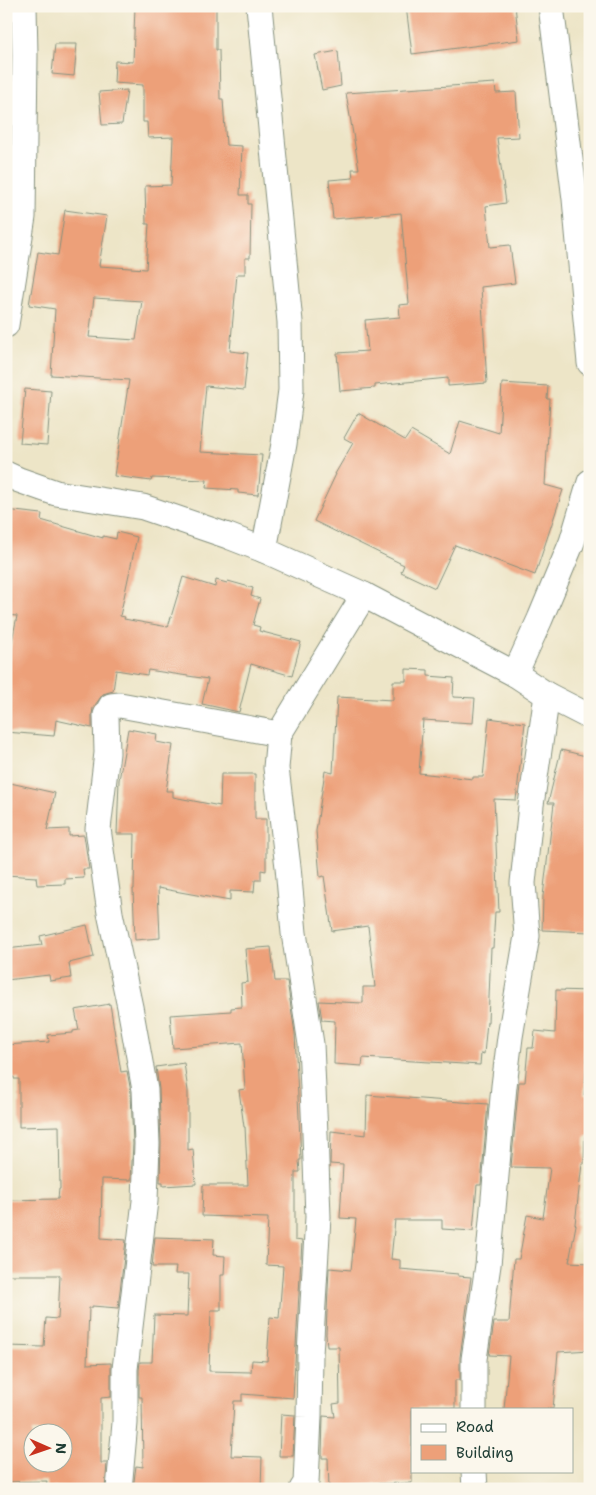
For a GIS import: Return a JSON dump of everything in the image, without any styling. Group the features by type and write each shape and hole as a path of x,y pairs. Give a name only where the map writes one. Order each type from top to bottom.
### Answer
{"street":[{"path":"6,325 9,283 23,217 24,6"},
{"path":"259,6 280,210 290,332 291,390 284,444 264,550"},
{"path":"551,6 582,198 590,363"},
{"path":"6,474 18,480 56,492 143,507 264,550 364,596 515,674 547,695 590,717"},
{"path":"515,674 572,542 590,482"},
{"path":"302,1489 306,1483 310,1354 318,1217 311,1044 294,933 276,768 279,734 364,596"},
{"path":"474,1408 474,1360 488,1265 509,1047 527,936 523,882 531,805 547,695"},
{"path":"119,1489 125,1423 125,1369 145,1201 147,1144 145,1090 110,913 98,829 107,754 106,715 111,706 120,705 279,734"},
{"path":"474,1472 475,1489"}],"building":[{"path":"135,6 216,6 216,50 219,50 220,99 223,99 226,145 242,146 240,195 248,195 248,204 251,204 250,258 245,258 245,274 237,274 230,351 248,353 244,390 206,386 200,452 262,455 258,495 238,493 238,490 206,488 207,480 152,478 151,481 114,476 129,380 51,375 55,309 29,305 38,252 58,255 65,210 107,216 99,266 146,269 149,224 146,224 145,186 171,185 173,137 148,138 147,122 143,122 143,85 114,83 115,61 133,62","holes":["94,298 142,301 136,340 89,337"]},
{"path":"406,6 515,6 519,40 412,54"},
{"path":"55,44 77,44 74,76 52,74"},
{"path":"338,51 341,86 322,90 315,55"},
{"path":"495,83 496,93 516,92 519,137 497,138 506,203 486,206 490,247 510,245 515,283 481,287 487,383 448,386 448,378 375,385 375,388 340,391 337,353 368,351 365,320 400,317 399,305 409,304 401,213 333,219 329,180 353,178 352,169 359,169 346,93"},
{"path":"127,90 122,124 102,125 99,92"},
{"path":"502,383 548,386 547,399 550,399 545,485 563,490 535,575 455,545 435,588 401,572 404,565 314,521 335,474 353,443 344,438 358,413 405,440 411,431 450,454 460,421 499,433"},
{"path":"25,389 51,391 47,445 20,443"},
{"path":"6,510 42,514 41,520 103,538 103,536 116,539 117,532 137,537 120,616 125,617 124,619 168,627 183,577 215,587 216,580 227,583 228,581 253,588 251,596 260,599 253,625 260,627 259,631 301,642 292,676 251,664 239,712 202,704 208,679 148,670 147,675 116,670 113,691 103,694 93,708 92,728 56,720 54,736 6,732 6,670 17,616 6,615"},
{"path":"406,669 428,670 428,676 454,678 453,697 475,698 473,723 423,720 419,773 473,779 473,777 483,777 489,718 525,723 516,800 494,799 499,912 495,912 493,948 491,948 488,1022 484,1054 481,1053 480,1065 363,1058 362,1066 334,1064 335,1021 322,1020 319,1001 363,1003 363,987 375,987 368,926 332,931 324,876 320,877 316,831 325,771 333,773 337,697 393,700 393,681 406,681"},
{"path":"128,729 157,734 156,742 173,745 166,791 173,791 173,797 220,806 221,774 255,774 255,819 266,819 266,871 261,870 261,880 255,880 254,892 230,891 230,901 158,888 160,938 135,940 133,889 135,834 117,834 119,780"},
{"path":"561,750 590,757 590,932 542,930 543,896 554,803 548,803"},
{"path":"6,782 55,793 47,830 69,829 69,836 84,835 89,869 83,869 84,878 65,879 65,884 37,885 36,877 6,875"},
{"path":"87,925 94,957 69,963 71,978 50,981 49,975 6,980 6,949 42,945 40,936"},
{"path":"271,947 275,981 287,981 295,1033 301,1160 299,1160 300,1172 295,1172 295,1240 302,1241 293,1398 242,1394 242,1401 234,1401 231,1456 262,1457 261,1489 133,1489 136,1466 143,1467 142,1397 139,1397 139,1370 140,1362 152,1362 154,1315 187,1316 189,1274 175,1274 176,1267 152,1267 155,1237 214,1239 213,1255 225,1256 224,1275 221,1275 221,1310 211,1310 209,1371 251,1372 252,1360 267,1361 270,1317 279,1318 283,1266 266,1265 268,1218 202,1216 203,1185 248,1185 245,1127 239,1090 245,1089 242,1043 173,1048 170,1015 231,1011 231,1008 242,1007 241,983 248,982 245,949"},
{"path":"556,990 590,991 590,1027 584,1095 590,1095 590,1136 585,1136 584,1164 582,1164 576,1225 569,1262 590,1263 590,1350 558,1352 553,1408 504,1408 509,1356 489,1355 494,1322 509,1322 514,1259 519,1259 527,1215 543,1218 550,1168 511,1167 519,1082 525,1082 528,1048 533,1048 535,1031 555,1033"},
{"path":"110,1004 121,1072 127,1071 131,1092 133,1144 131,1180 102,1179 101,1238 126,1240 118,1308 92,1306 92,1308 89,1308 87,1364 111,1363 111,1397 101,1398 101,1463 107,1463 105,1489 46,1487 47,1481 6,1482 6,1346 44,1347 46,1318 58,1319 60,1275 6,1275 6,1200 58,1199 60,1189 59,1126 19,1127 19,1079 6,1077 6,1045 49,1042 48,1035 73,1033 73,1031 79,1030 75,1010"},
{"path":"184,1063 188,1091 188,1150 193,1149 196,1184 163,1186 163,1182 160,1182 161,1143 159,1089 156,1067"},
{"path":"367,1095 488,1104 481,1185 477,1185 473,1231 442,1229 442,1220 395,1220 391,1259 400,1260 400,1269 458,1274 458,1276 471,1277 460,1357 460,1380 455,1380 455,1408 411,1408 412,1483 374,1484 351,1486 351,1489 329,1489 328,1458 322,1458 323,1416 335,1417 333,1404 340,1403 339,1347 327,1347 329,1268 351,1270 356,1219 340,1218 343,1165 330,1164 331,1131 366,1135"},
{"path":"281,1414 295,1415 293,1456 279,1456"}]}
